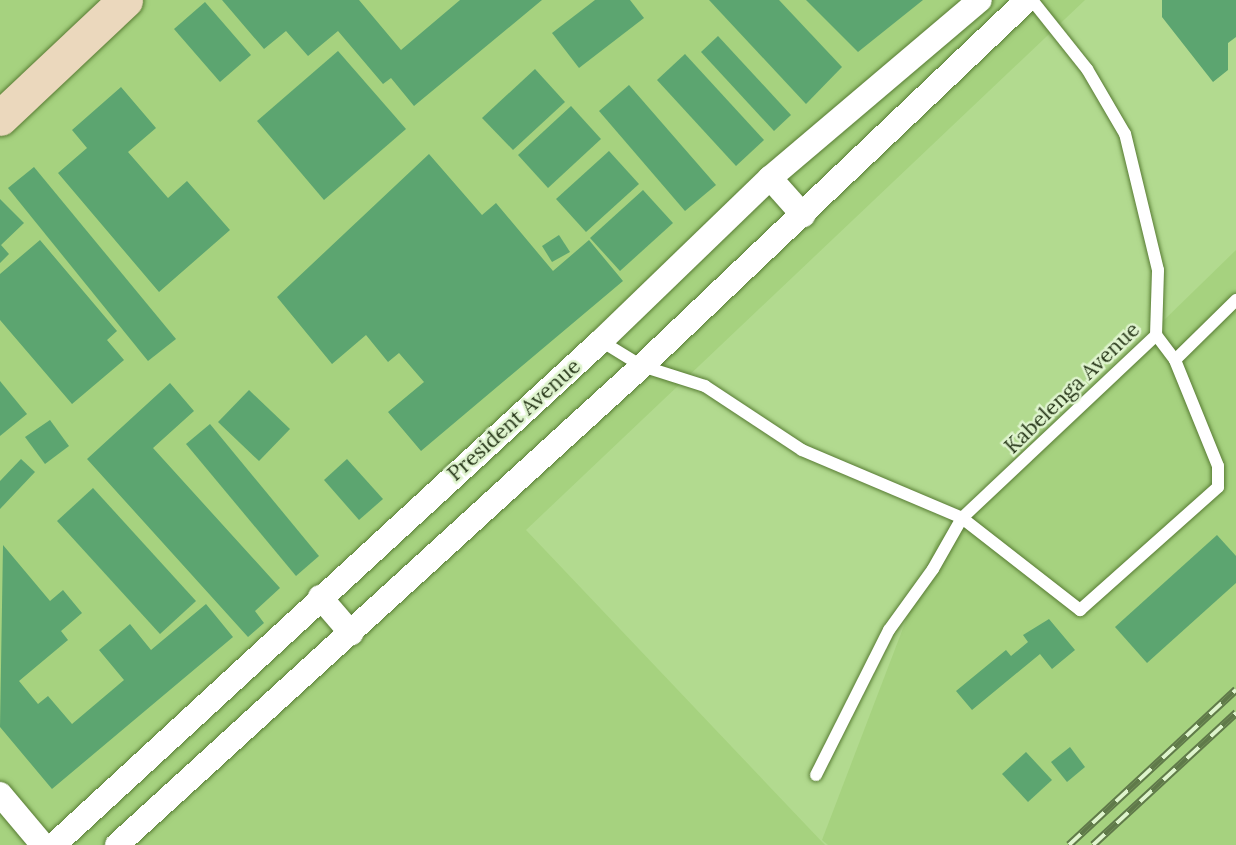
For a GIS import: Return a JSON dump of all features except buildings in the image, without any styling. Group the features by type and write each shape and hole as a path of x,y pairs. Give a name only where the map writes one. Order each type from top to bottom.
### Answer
{"street":[{"path":"0,118 125,0"},
{"name":"President Avenue","path":"54,845 320,597 601,341 770,178 980,0"},
{"path":"117,845 642,366 1029,0"},
{"path":"770,178 803,215"},
{"path":"320,597 351,633"},
{"path":"0,794 44,845"}],"lane":[{"name":"Kabelenga Avenue","path":"816,775 889,629 933,569 962,518 1156,335 1158,270 1125,134 1087,69 1029,0"},
{"path":"1175,360 1236,300"},
{"path":"601,341 642,366 705,386 802,450 962,518 1080,610 1097,600 1219,487 1218,466 1175,360 1156,335"}],"shaded area":[{"path":"0,0 1085,0 526,530 825,845 0,845"},
{"path":"1236,250 1236,845 828,845 822,840 936,542"}],"railway":[{"path":"1069,845 1236,690"},
{"path":"1093,845 1236,713"}]}
